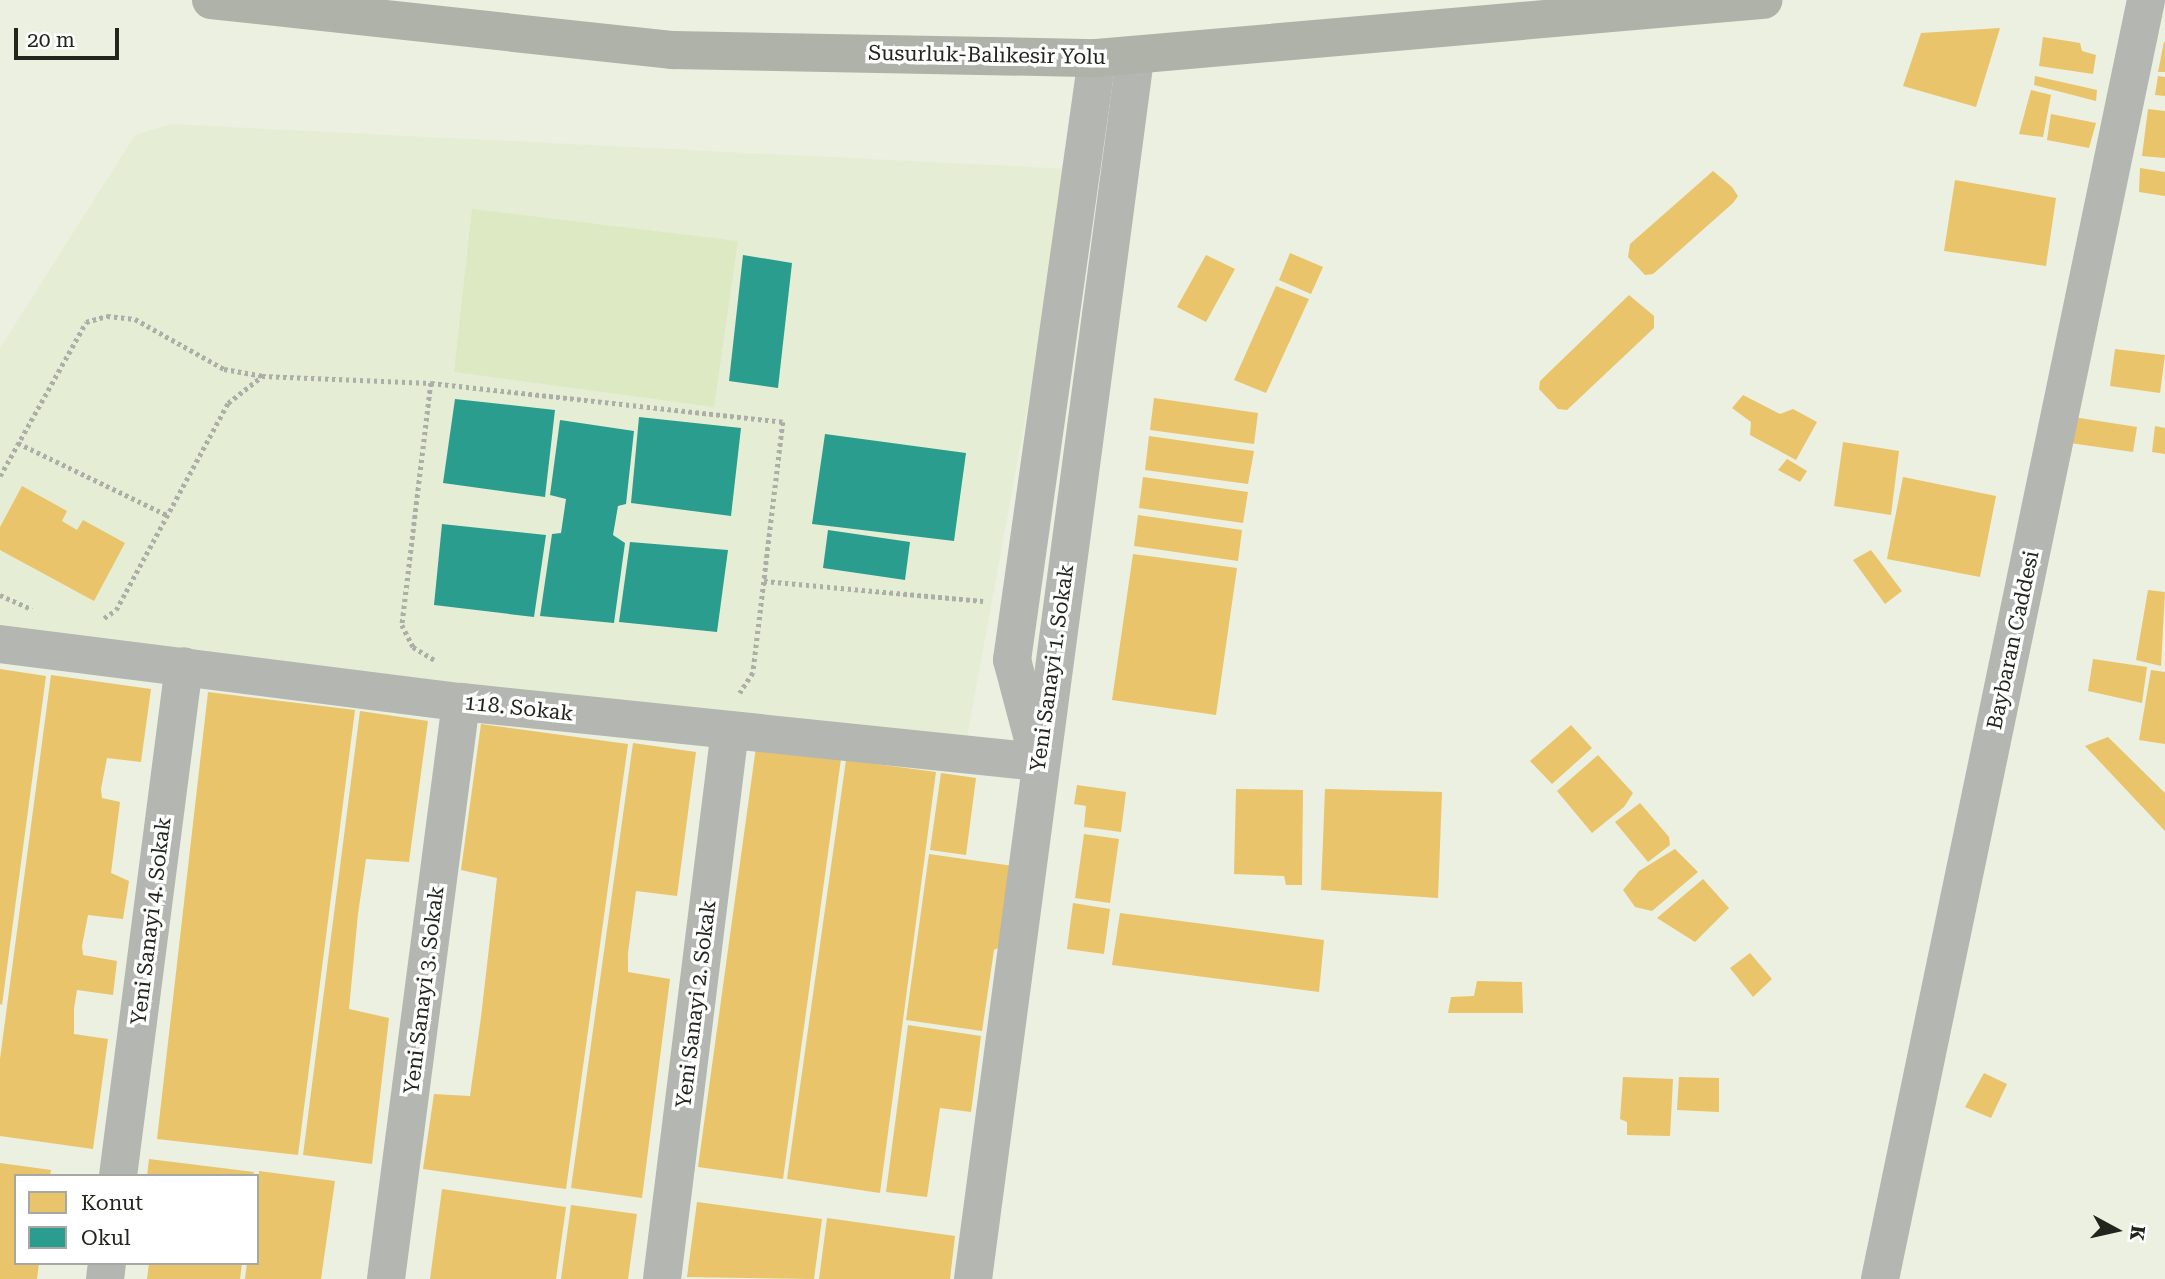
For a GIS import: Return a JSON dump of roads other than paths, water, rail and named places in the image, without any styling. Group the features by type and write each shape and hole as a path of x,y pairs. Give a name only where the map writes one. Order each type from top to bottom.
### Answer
{"highway":[{"name":"Susurluk-Balıkesir Yolu","path":"211,0 673,50 1097,58 1135,58 1763,0"}],"street":[{"name":"Baybaran Caddesi","path":"1880,1279 2146,0"},
{"path":"1039,762 1012,660 1097,58"},
{"name":"Yeni Sanayi 1. Sokak","path":"973,1279 1039,762 1135,58"},
{"name":"118. Sokak","path":"0,644 461,702 1039,762"},
{"name":"Yeni Sanayi 4. Sokak","path":"118,1174 184,666"},
{"name":"Yeni Sanayi 3. Sokak","path":"386,1279 461,702"},
{"name":"Yeni Sanayi 2. Sokak","path":"662,1279 730,730"}]}
